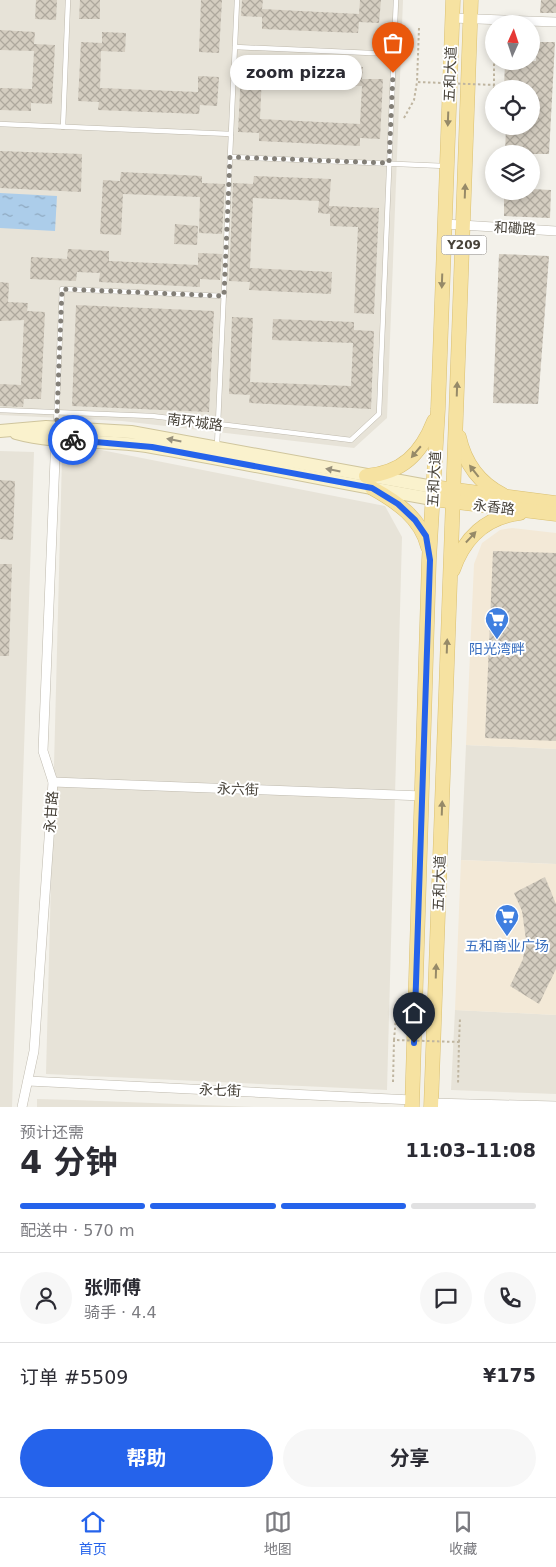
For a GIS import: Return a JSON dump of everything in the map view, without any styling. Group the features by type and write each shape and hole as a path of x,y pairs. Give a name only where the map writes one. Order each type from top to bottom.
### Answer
{"main road":[{"name":"五和大道","path":"412,1103 429,582 438,409 452,0"},
{"name":"五和大道","path":"431,1105 471,0"},
{"path":"369,482 407,462 424,441 438,409 456,416 464,454 476,475 493,490 514,498"},
{"path":"4,431 56,433 131,432 216,448 369,482 398,504 415,520 426,536 430,560"},
{"path":"56,433 433,493"},
{"name":"永香路","path":"433,493 556,514"},
{"name":"永香路","path":"453,496 514,498 556,503"},
{"path":"429,582 450,581 459,554 472,534 481,526 503,517 531,511"}],"street":[{"path":"452,18 556,22"},
{"name":"和磡路","path":"444,224 556,231"},
{"name":"永甘路","path":"22,1107 34,1051 53,782 42,751 56,433"},
{"name":"永六街","path":"53,782 423,796"},
{"name":"永七街","path":"28,1081 412,1103"},
{"path":"431,1105 556,1106"}],"lane":[{"path":"63,127 68,0"},
{"path":"216,448 237,0"},
{"path":"389,163 396,0"},
{"path":"235,47 394,54"},
{"path":"0,124 231,134"},
{"path":"230,157 447,166"},
{"name":"南环城路","path":"0,410 152,416 351,440 379,414 389,163"},
{"path":"56,433 62,289 224,296"}],"path":[{"path":"404,118 414,100 417,82 419,28"},
{"path":"417,82 485,85"},
{"path":"393,1082 396,1017"},
{"path":"458,1085 460,1018"},
{"path":"394,1040 460,1042"}],"shaded area":[{"path":"0,0 403,0 387,418 354,448 122,421 0,415"},
{"path":"81,446 385,506 402,537 387,1090 46,1074 62,457"},
{"path":"0,451 34,452 12,1107 0,1107"},
{"path":"512,528 556,533 556,749 466,745 474,564 482,543 500,530"},
{"path":"466,745 556,749 556,864 461,860"},
{"name":"五和商业广场","path":"461,860 556,864 556,1015 455,1010"},
{"path":"455,1010 556,1015 556,1094 451,1090"},
{"path":"37,1099 75,1100 254,1107 37,1107"}],"water":[{"path":"0,193 57,196 55,231 0,228"}],"building":[{"path":"36,0 57,0 56,20 35,19"},
{"path":"80,0 100,0 100,19 79,19"},
{"path":"201,0 222,0 219,53 199,52"},
{"path":"242,0 263,0 262,9 359,14 360,0 381,0 379,23 359,22 358,33 262,29 262,17 241,16"},
{"path":"541,0 556,0 556,13 540,13"},
{"path":"0,30 35,32 34,44 55,45 52,104 31,103 31,111 0,110 0,88 32,89 34,51 0,50"},
{"path":"102,32 126,33 125,52 101,51 100,88 198,92 198,76 219,77 217,106 200,105 199,114 98,110 99,102 78,101 81,42 102,43"},
{"path":"540,42 555,42 549,154 540,154 540,145 505,145 506,135 540,135 540,80 504,80 505,70 540,70"},
{"path":"262,62 295,64 294,83 262,82"},
{"path":"331,65 363,67 362,79 383,79 380,139 360,138 360,146 259,141 259,133 238,132 241,73 262,74 260,119 360,124 362,86 330,85"},
{"path":"0,151 82,154 81,192 0,188"},
{"path":"121,172 202,176 202,183 225,184 222,234 199,233 200,197 123,194 121,235 100,234 103,180 120,181"},
{"path":"254,176 331,179 329,206 379,208 374,314 354,313 358,227 330,226 330,214 318,213 319,201 253,198 250,268 332,272 331,294 249,290 250,282 229,281 233,183 253,184"},
{"path":"540,189 551,190 550,218 504,216 504,200 540,200"},
{"path":"175,224 198,226 197,245 174,244"},
{"path":"68,249 109,251 109,261 198,265 198,253 222,254 220,280 200,279 200,287 99,282 100,273 77,272 76,281 30,279 31,257 67,259"},
{"path":"499,254 549,256 538,404 493,403"},
{"path":"0,282 9,283 8,302 28,303 27,311 45,312 41,399 24,399 23,407 0,406 0,384 21,385 24,320 0,321"},
{"path":"76,305 214,311 209,412 72,406"},
{"path":"232,317 253,318 250,382 351,386 353,343 272,340 273,319 354,322 354,330 374,331 371,409 249,403 250,395 229,394"},
{"path":"0,480 15,481 13,540 0,539"},
{"path":"493,551 556,553 556,741 485,738"},
{"path":"0,564 12,564 9,656 0,656"},
{"path":"545,877 556,904 556,969 539,1004 510,986 523,959 526,940 522,911 514,893"}],"way so far":[{"path":"73,440 56,439 62,289 224,296 230,157 389,163 393,73"}],"place":[{"name":"zoom pizza","path":"393,73"},
{"name":"阳光湾畔","path":"497,640"},
{"name":"五和商业广场","path":"507,937"}],"route":[{"path":"73,440 125,443 152,447 372,488 406,510 426,536 430,560 414,1043"}]}
